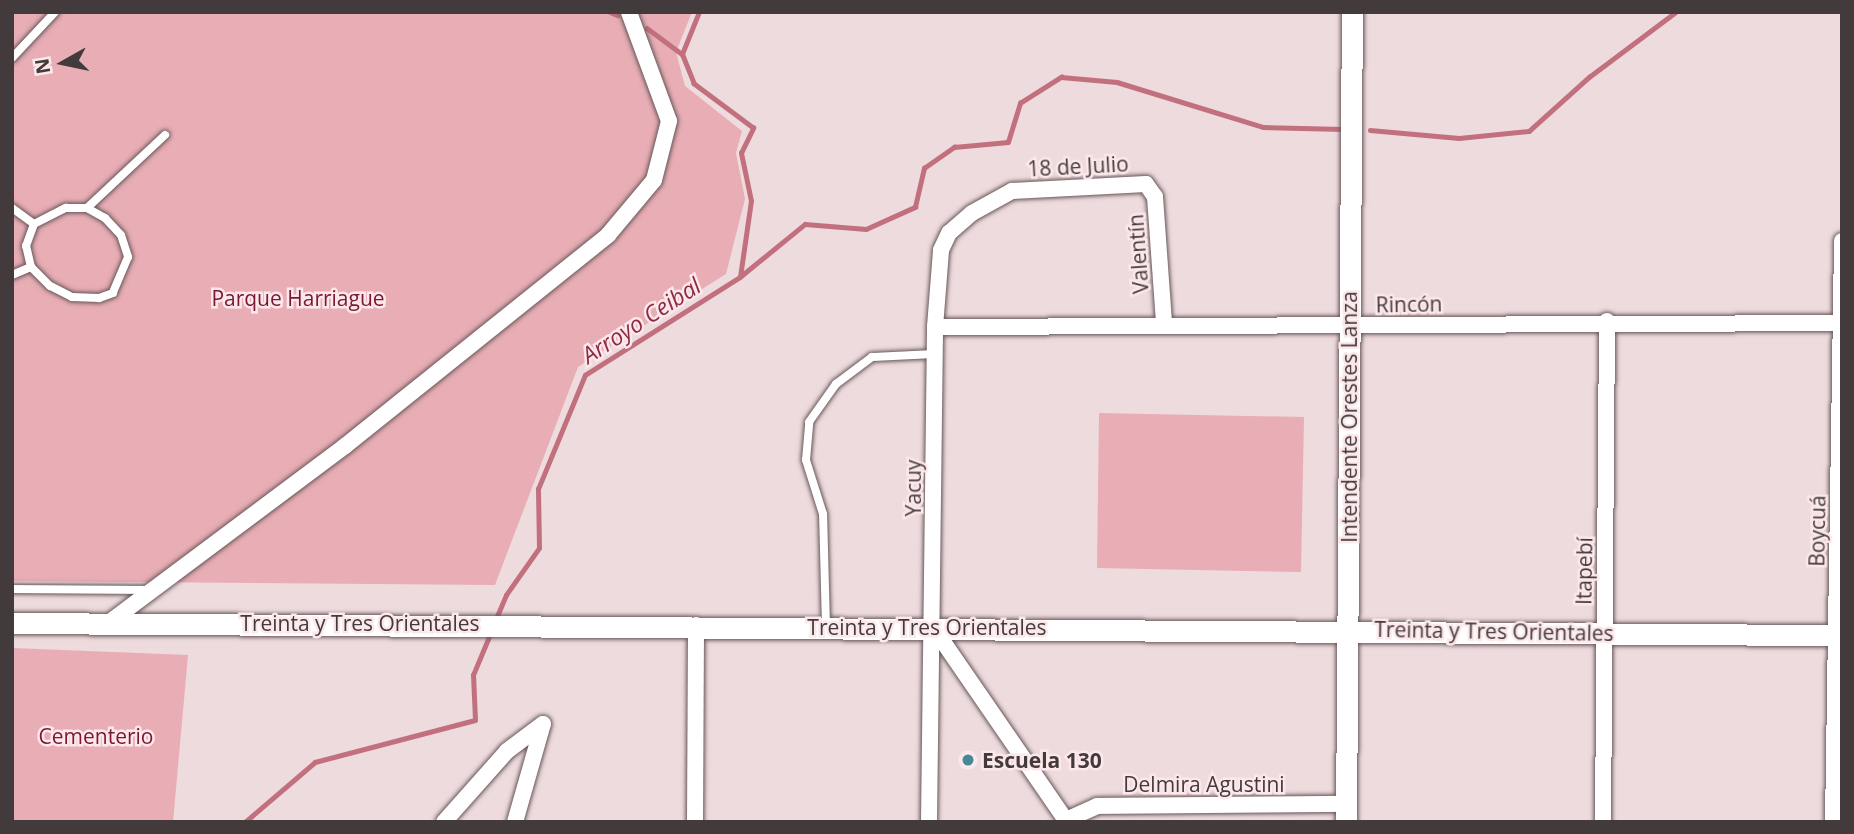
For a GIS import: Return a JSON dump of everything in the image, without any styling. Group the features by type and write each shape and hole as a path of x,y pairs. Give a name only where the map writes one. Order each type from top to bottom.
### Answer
{"street":[{"path":"111,621 148,590 345,446 608,235 654,180 669,121 629,12"},
{"name":"Intendente Orestes Lanza","path":"1346,813 1352,12"},
{"name":"18 de Julio","path":"1012,191 1146,184"},
{"name":"Valentín","path":"1146,184 1155,197 1164,324"},
{"name":"Yacuy","path":"929,822 935,327 941,250 949,233 972,213 1012,191"},
{"name":"Boycuá","path":"1833,822 1839,635 1842,241"},
{"name":"Rincón","path":"935,327 1164,324 1349,326 1607,321 1841,323"},
{"name":"Itapebí","path":"1602,822 1607,321"},
{"name":"Treinta y Tres Orientales","path":"12,622 1839,635"},
{"path":"695,822 696,625"},
{"path":"933,627 1066,821"},
{"path":"444,822 507,751 543,724 515,822"},
{"name":"Delmira Agustini","path":"1066,821 1097,806 1346,813"}],"lane":[{"path":"12,58 55,12"},
{"path":"87,208 165,135"},
{"path":"12,208 34,224"},
{"path":"66,208 87,208 105,218 121,235 128,257 113,293 99,298 72,297 50,286 31,267 26,246 34,224 66,208"},
{"path":"12,275 31,267"},
{"path":"826,626 823,514 806,460 809,422 836,384 872,356 935,354"},
{"path":"12,589 148,590"}],"green space":[{"name":"Parque Harriague","path":"12,12 692,12 676,52 685,86 742,131 736,153 745,199 726,274 578,367 495,585 12,581"},
{"path":"1099,413 1304,417 1301,572 1097,568"},
{"name":"Cementerio","path":"12,648 188,655 173,822 12,822"}],"waterway":[{"path":"610,12 617,15"},
{"name":"Arroyo Ceibal","path":"495,621 506,595 539,548 538,489 585,375 740,277 751,201 741,153 753,128 694,84 682,54 699,12"},
{"path":"1370,130 1459,138 1529,131 1589,77 1676,12"},
{"path":"647,28 682,54"},
{"path":"741,276 805,224 866,229 915,207 924,168 954,147 1008,142 1020,103 1061,77 1117,82 1263,127 1343,129"},
{"name":"Arroyo Ceibal","path":"245,822 315,762 475,720 473,675 491,632"}],"place":[{"name":"Escuela 130","path":"968,760"}]}
